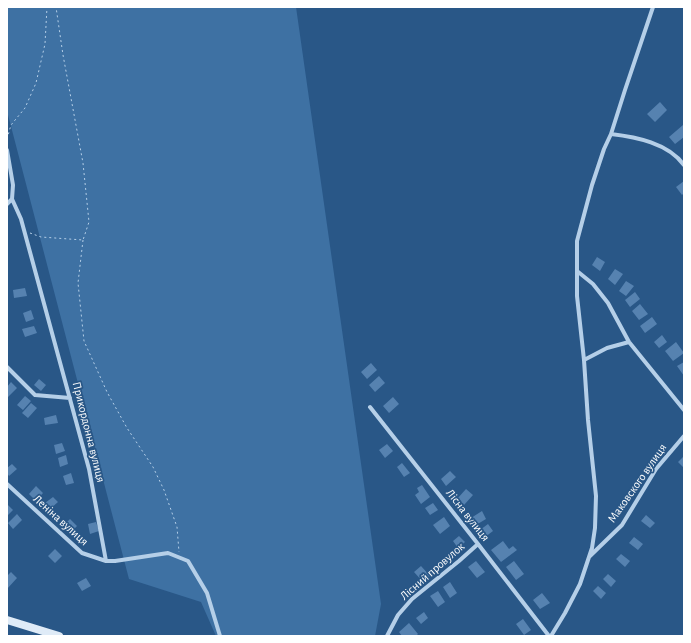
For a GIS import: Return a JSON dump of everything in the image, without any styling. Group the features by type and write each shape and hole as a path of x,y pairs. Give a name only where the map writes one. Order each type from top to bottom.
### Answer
{"main road":[{"path":"7,620 59,636"}],"street":[{"path":"550,636 565,613 580,584 589,557 595,528 596,496 577,296 577,241 592,185 604,149 611,134 653,7"},
{"path":"611,134 631,136 657,145 678,156 684,164"},
{"name":"Прикордонна вулиця","path":"7,150 14,185 12,199 21,219 89,469 106,561"},
{"path":"7,204 12,199"},
{"path":"577,271 593,284 608,303 629,342 684,410"},
{"path":"584,360 607,348 629,342"},
{"path":"7,367 35,395 70,398"},
{"name":"Лісна вулиця","path":"370,407 550,636"},
{"name":"Маковского вулиця","path":"589,557 622,524 656,469 684,436"},
{"name":"Леніна вулиця","path":"7,484 82,554 106,561"},
{"name":"Лісний провулок","path":"387,636 398,616 412,599 478,544"},
{"path":"106,561 168,553 188,561 207,593 220,636"}],"path":[{"path":"7,139 11,125 25,108 36,83 45,44 47,7"},
{"path":"56,7 63,55 83,163 89,222 82,240 78,283 84,341 107,392 123,422 153,467 164,490 177,527 180,558"},
{"path":"24,230 41,237 82,240"}],"shaded area":[{"path":"7,7 296,7 381,604 375,636 216,636 201,602 129,579 7,111"}],"building":[{"path":"660,102 667,110 655,122 647,114"},
{"path":"683,125 684,137 675,144 669,137"},
{"path":"684,181 684,193 682,195 676,187"},
{"path":"597,257 605,262 600,271 592,265"},
{"path":"615,269 623,274 615,285 608,279"},
{"path":"626,281 634,286 626,296 619,291"},
{"path":"25,288 27,296 14,298 13,290"},
{"path":"635,292 640,299 630,307 625,300"},
{"path":"640,304 648,314 639,320 632,311"},
{"path":"31,310 34,319 26,322 23,313"},
{"path":"652,317 657,324 645,333 640,326"},
{"path":"34,326 37,333 25,337 22,329"},
{"path":"662,335 667,342 659,348 654,342"},
{"path":"676,342 684,353 673,361 665,351"},
{"path":"684,362 684,376 677,366"},
{"path":"371,363 377,370 367,379 361,372"},
{"path":"379,376 385,383 375,392 369,385"},
{"path":"39,379 46,385 41,391 34,385"},
{"path":"11,382 17,388 8,397 7,387"},
{"path":"25,396 31,401 23,410 17,405"},
{"path":"393,397 399,404 389,413 383,406"},
{"path":"31,403 37,408 28,418 22,413"},
{"path":"56,415 58,423 45,425 44,418"},
{"path":"62,443 65,451 56,454 54,445"},
{"path":"387,444 393,451 385,458 379,450"},
{"path":"66,455 68,464 60,467 58,458"},
{"path":"683,457 684,458 684,468 678,462"},
{"path":"402,463 410,473 404,477 397,467"},
{"path":"12,464 17,469 9,476 7,473 7,468"},
{"path":"450,471 456,477 446,486 441,479"},
{"path":"71,473 74,483 66,485 63,476"},
{"path":"422,485 430,497 421,504 415,495 419,492 417,488"},
{"path":"36,486 43,493 36,501 29,494"},
{"path":"466,489 473,495 464,505 457,499"},
{"path":"53,497 58,502 50,509 45,503"},
{"path":"433,503 438,510 430,515 425,508"},
{"path":"7,504 13,510 7,516"},
{"path":"482,511 486,519 476,525 471,518"},
{"path":"17,514 22,520 13,529 8,523"},
{"path":"646,515 655,523 650,528 641,521"},
{"path":"444,517 450,526 440,534 433,525"},
{"path":"70,519 77,526 70,533 63,526"},
{"path":"96,522 99,531 90,534 88,524"},
{"path":"488,524 493,531 485,537 480,530"},
{"path":"459,536 465,542 458,548 453,541"},
{"path":"634,537 643,544 638,550 629,543"},
{"path":"503,541 509,549 513,546 517,550 501,562 491,550"},
{"path":"55,549 62,556 55,563 48,556"},
{"path":"621,554 630,561 625,567 616,559"},
{"path":"476,561 485,572 477,578 468,567"},
{"path":"514,561 524,574 516,580 506,567"},
{"path":"421,566 430,576 423,582 414,572"},
{"path":"11,572 17,578 7,589 7,576"},
{"path":"608,574 616,581 611,587 603,579"},
{"path":"86,578 91,586 82,591 77,583"},
{"path":"450,582 457,593 450,598 443,587"},
{"path":"598,586 606,593 601,599 593,591"},
{"path":"438,591 445,602 438,607 430,596"},
{"path":"542,593 550,603 540,609 533,600"},
{"path":"424,612 428,618 421,624 416,618"},
{"path":"523,619 531,630 524,635 516,624"},
{"path":"409,623 418,634 416,636 402,636 399,632"}]}
